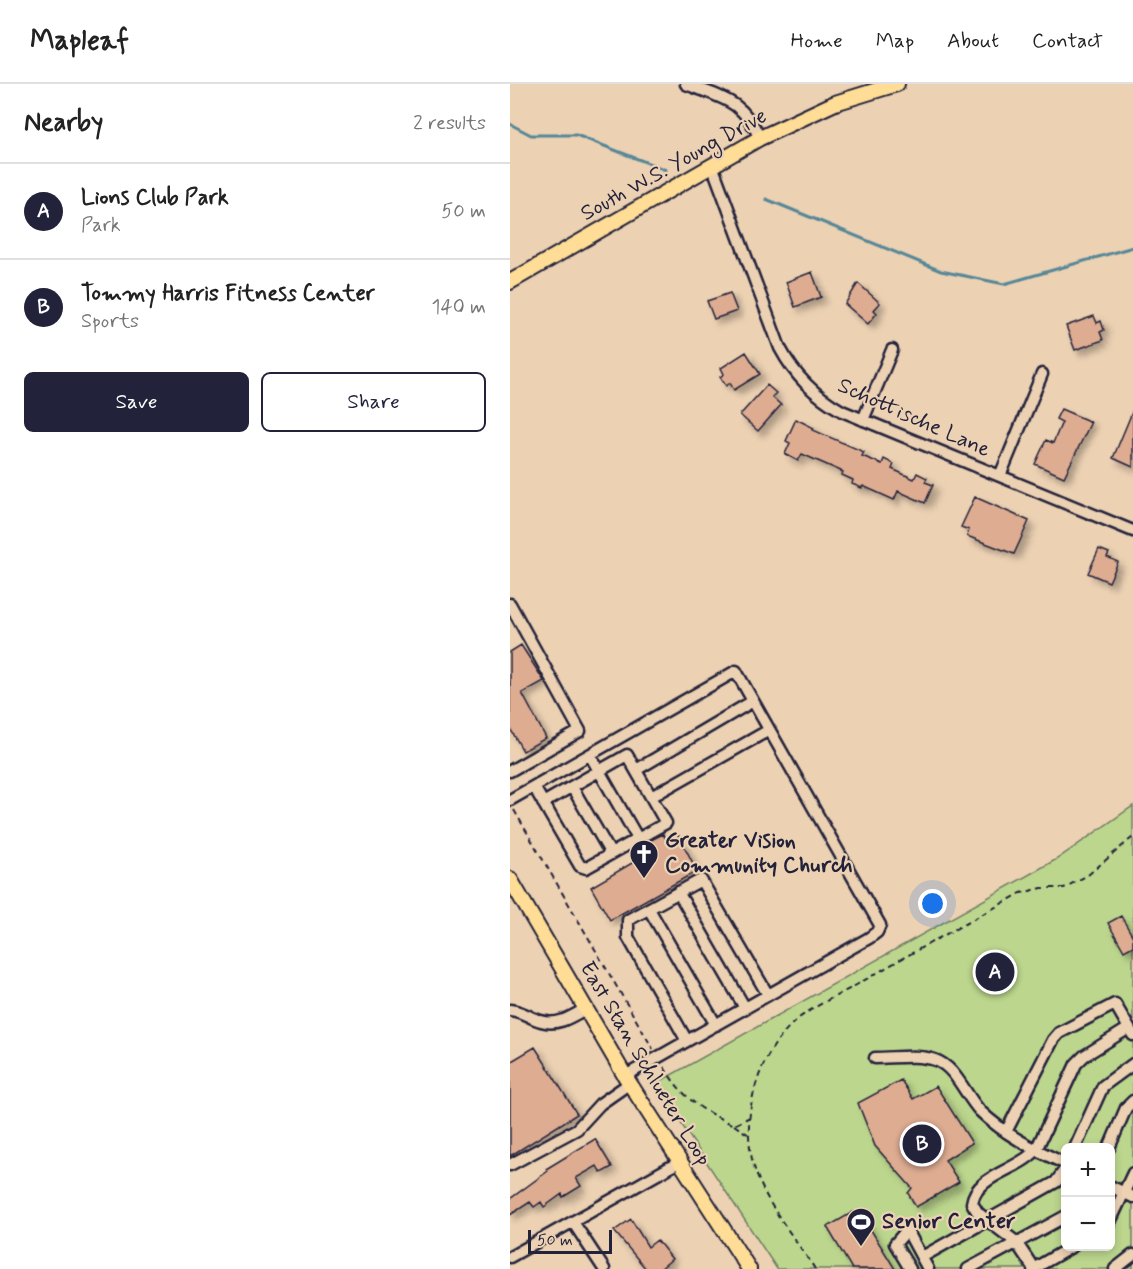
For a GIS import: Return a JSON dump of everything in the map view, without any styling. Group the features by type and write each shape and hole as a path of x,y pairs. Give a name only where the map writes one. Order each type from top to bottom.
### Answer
{"main road":[{"name":"South W.S. Young Drive","path":"510,282 760,138 835,103 897,84"},
{"name":"East Stan Schlueter Loop","path":"510,879 627,1080 749,1269"}],"street":[{"path":"686,84 738,105 750,117 760,138"},
{"name":"Schottische Lane","path":"712,165 774,334 788,362 804,383 824,400 863,420 1133,531"},
{"path":"863,420 892,350"},
{"path":"1000,476 1042,374"},
{"path":"510,604 580,731 511,768"},
{"path":"510,802 736,671 880,925 877,932 869,938 658,1057 627,1080 577,1129 510,1165"},
{"path":"636,770 753,701"},
{"path":"651,797 769,730"},
{"path":"590,755 638,839"},
{"path":"534,787 543,803 580,866 586,868 666,823 627,755 543,803"},
{"path":"572,787 610,854"},
{"path":"687,1041 628,937 628,920 701,880 768,995"},
{"path":"678,892 745,1008"},
{"path":"650,909 716,1025"},
{"path":"1006,1132 1048,1047 1059,1033 1115,1004 1131,1031 1084,1056 1076,1064 1036,1150 1029,1159 979,1187 973,1195 972,1203 975,1208 1016,1242 1034,1269 1065,1251"},
{"path":"510,1010 522,1011 540,1022 559,1023 585,1009"},
{"path":"875,1058 935,1060 947,1068 980,1110 1006,1132 1061,1164"},
{"path":"1077,1143 1103,1086 1133,1064"},
{"path":"1111,1143 1126,1108 1133,1101"},
{"path":"510,1257 680,1162"},
{"path":"922,1257 1056,1182 1061,1173"},
{"path":"1115,1214 1128,1194 1133,1173"},
{"path":"968,1269 1061,1217"},
{"path":"573,1222 604,1269"},
{"path":"909,1269 895,1244 898,1237 907,1230 928,1269"},
{"path":"1115,1269 1133,1255"}],"path":[{"path":"510,802 678,1090 706,1112 750,1135"},
{"path":"815,1269 765,1194 752,1158 750,1117 758,1076 776,1043 798,1019 905,956 1022,893 1041,888 1064,888 1088,875 1133,837"},
{"path":"734,1125 750,1117"}],"green space":[{"path":"1133,806 1133,1269 777,1269 655,1084 1057,859"}],"building":[{"path":"812,272 821,297 795,307 786,282"},
{"path":"858,283 880,303 874,310 877,313 868,324 845,304"},
{"path":"730,293 737,311 714,319 707,301"},
{"path":"1094,316 1097,323 1101,321 1104,330 1100,332 1103,340 1075,350 1066,326"},
{"path":"746,352 760,374 734,390 730,383 726,386 720,377 724,374 721,368"},
{"path":"767,385 776,393 772,397 781,405 758,431 740,415"},
{"path":"1061,409 1091,422 1064,477 1035,464 1046,440 1053,443 1062,422 1056,419"},
{"path":"1133,410 1133,467 1113,458"},
{"path":"796,419 814,428 813,430 864,452 862,456 882,464 884,459 894,464 892,469 914,479 917,473 927,478 925,482 933,485 925,503 898,491 894,500 863,486 862,488 852,484 853,480 842,475 843,472 802,454 798,461 785,454 790,443 786,441"},
{"path":"975,497 1029,521 1014,554 967,536 969,530 961,527"},
{"path":"1099,549 1109,553 1107,557 1118,562 1109,582 1088,573"},
{"path":"521,645 544,681 522,693 546,738 523,751 510,728 510,652"},
{"name":"Greater Vision Community Church","path":"663,834 668,843 679,836 697,871 610,920 591,887 651,852 645,843"},
{"path":"1121,916 1133,937 1133,946 1124,951 1108,923"},
{"path":"535,1047 577,1114 510,1156 510,1062"},
{"path":"901,1080 913,1099 936,1086 972,1143 945,1160 959,1182 916,1207 908,1193 912,1188 875,1146 858,1103"},
{"path":"595,1139 612,1167 601,1173 597,1166 576,1178 581,1186 563,1197 562,1194 544,1207 541,1202 534,1207 530,1202 510,1215 510,1199 548,1171 546,1169"},
{"name":"Senior Center","path":"853,1212 863,1217 895,1269 852,1269 827,1227"},
{"path":"631,1219 648,1247 657,1240 672,1259 660,1269 646,1269 614,1231"}],"waterway":[{"path":"510,124 531,135 576,135 666,170"},
{"path":"766,199 941,271 1004,284 1133,247"}],"place":[{"name":"Greater Vision Community Church","path":"644,880"},
{"name":"Lions Club Park","path":"995,972"},
{"name":"Tommy Harris Fitness Center","path":"922,1144"},
{"name":"Senior Center","path":"861,1248"}]}
